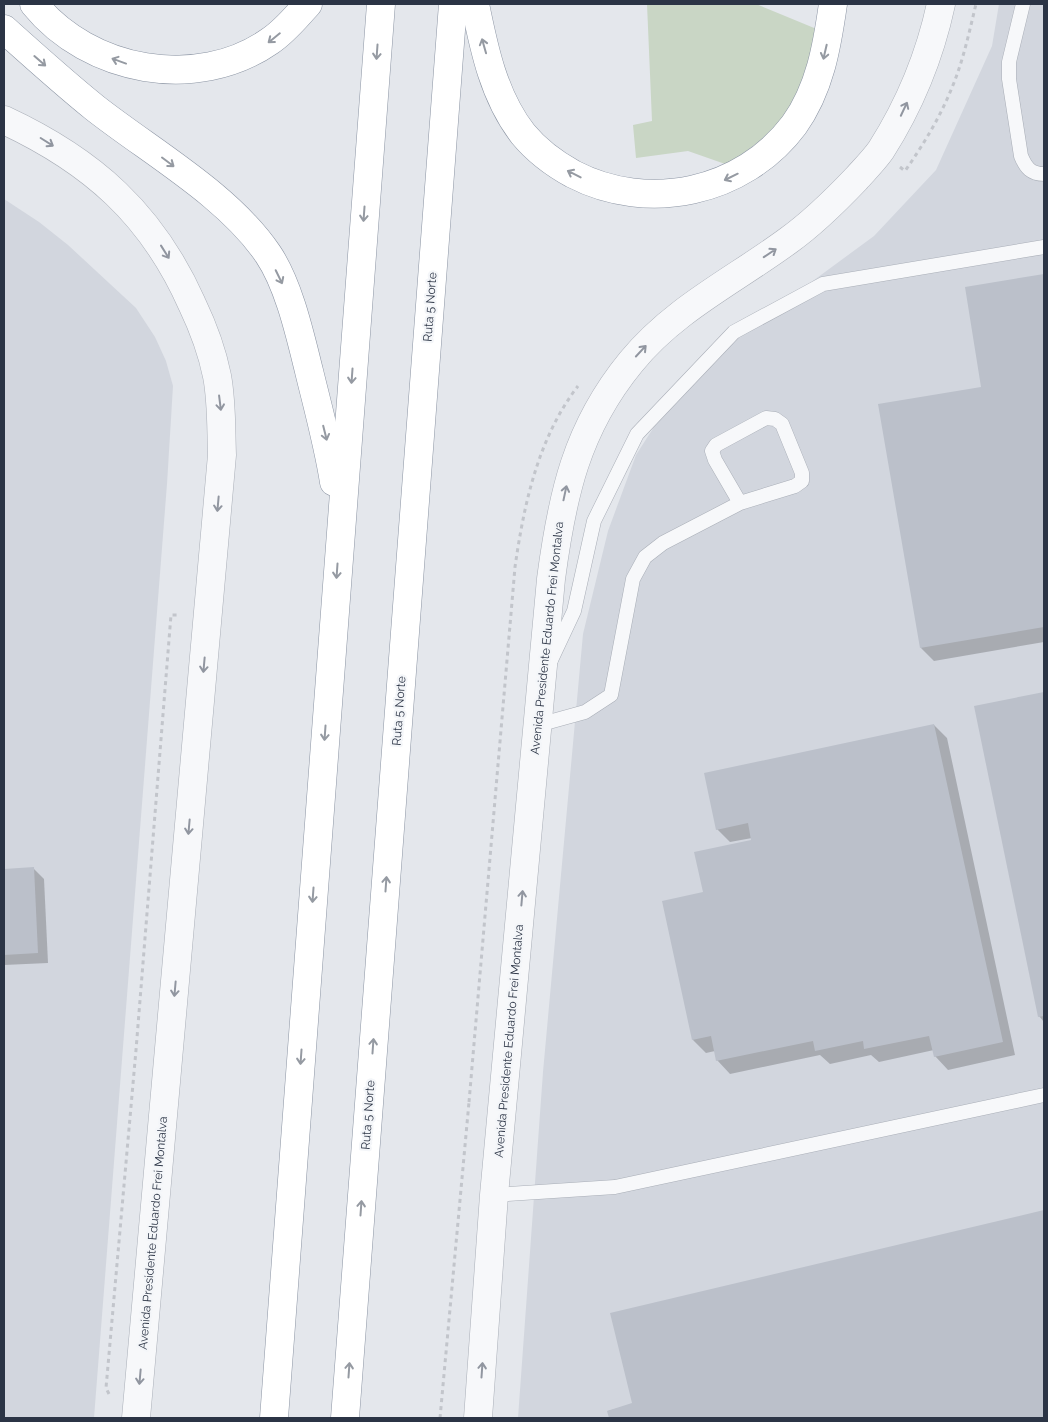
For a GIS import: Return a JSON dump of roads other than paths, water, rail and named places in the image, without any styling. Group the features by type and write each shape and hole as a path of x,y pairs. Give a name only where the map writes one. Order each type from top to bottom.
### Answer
{"highway":[{"path":"34,4 55,25 87,47 132,65 163,70 193,69 223,64 248,54 271,41 308,4"},
{"path":"274,1418 380,4"},
{"name":"Ruta 5 Norte","path":"345,1418 453,4"},
{"path":"475,4 496,86 510,116 533,146 558,166 586,181 635,193 652,194 682,192 718,183 743,171 783,138 804,109 818,77 827,46 833,4"},
{"path":"4,29 95,108 216,199 252,234 268,255 284,286 302,340 328,444 341,522"}],"street":[{"name":"Avenida Presidente Eduardo Frei Montalva","path":"478,1418 494,1195 542,680 557,536 567,485 583,438 630,362 658,333 694,303 789,240 828,209 880,151 900,117 916,81 930,45 941,4"},
{"name":"Avenida Presidente Eduardo Frei Montalva","path":"4,120 35,135 76,160 111,188 138,216 158,242 182,281 210,348 217,376 221,411 222,455 136,1418"}],"lane":[{"path":"1024,4 1012,46 1009,62 1009,79 1024,164 1030,171 1044,174"},
{"path":"542,680 574,611 594,521 637,434 734,332 823,284 1044,247"},
{"path":"538,725 585,712 611,695 633,580 645,557 663,543 740,503 795,486 802,481 802,473 782,424 775,419 766,418 716,445 712,451 715,460 740,503"},
{"path":"494,1195 615,1188 1044,1095"}]}
